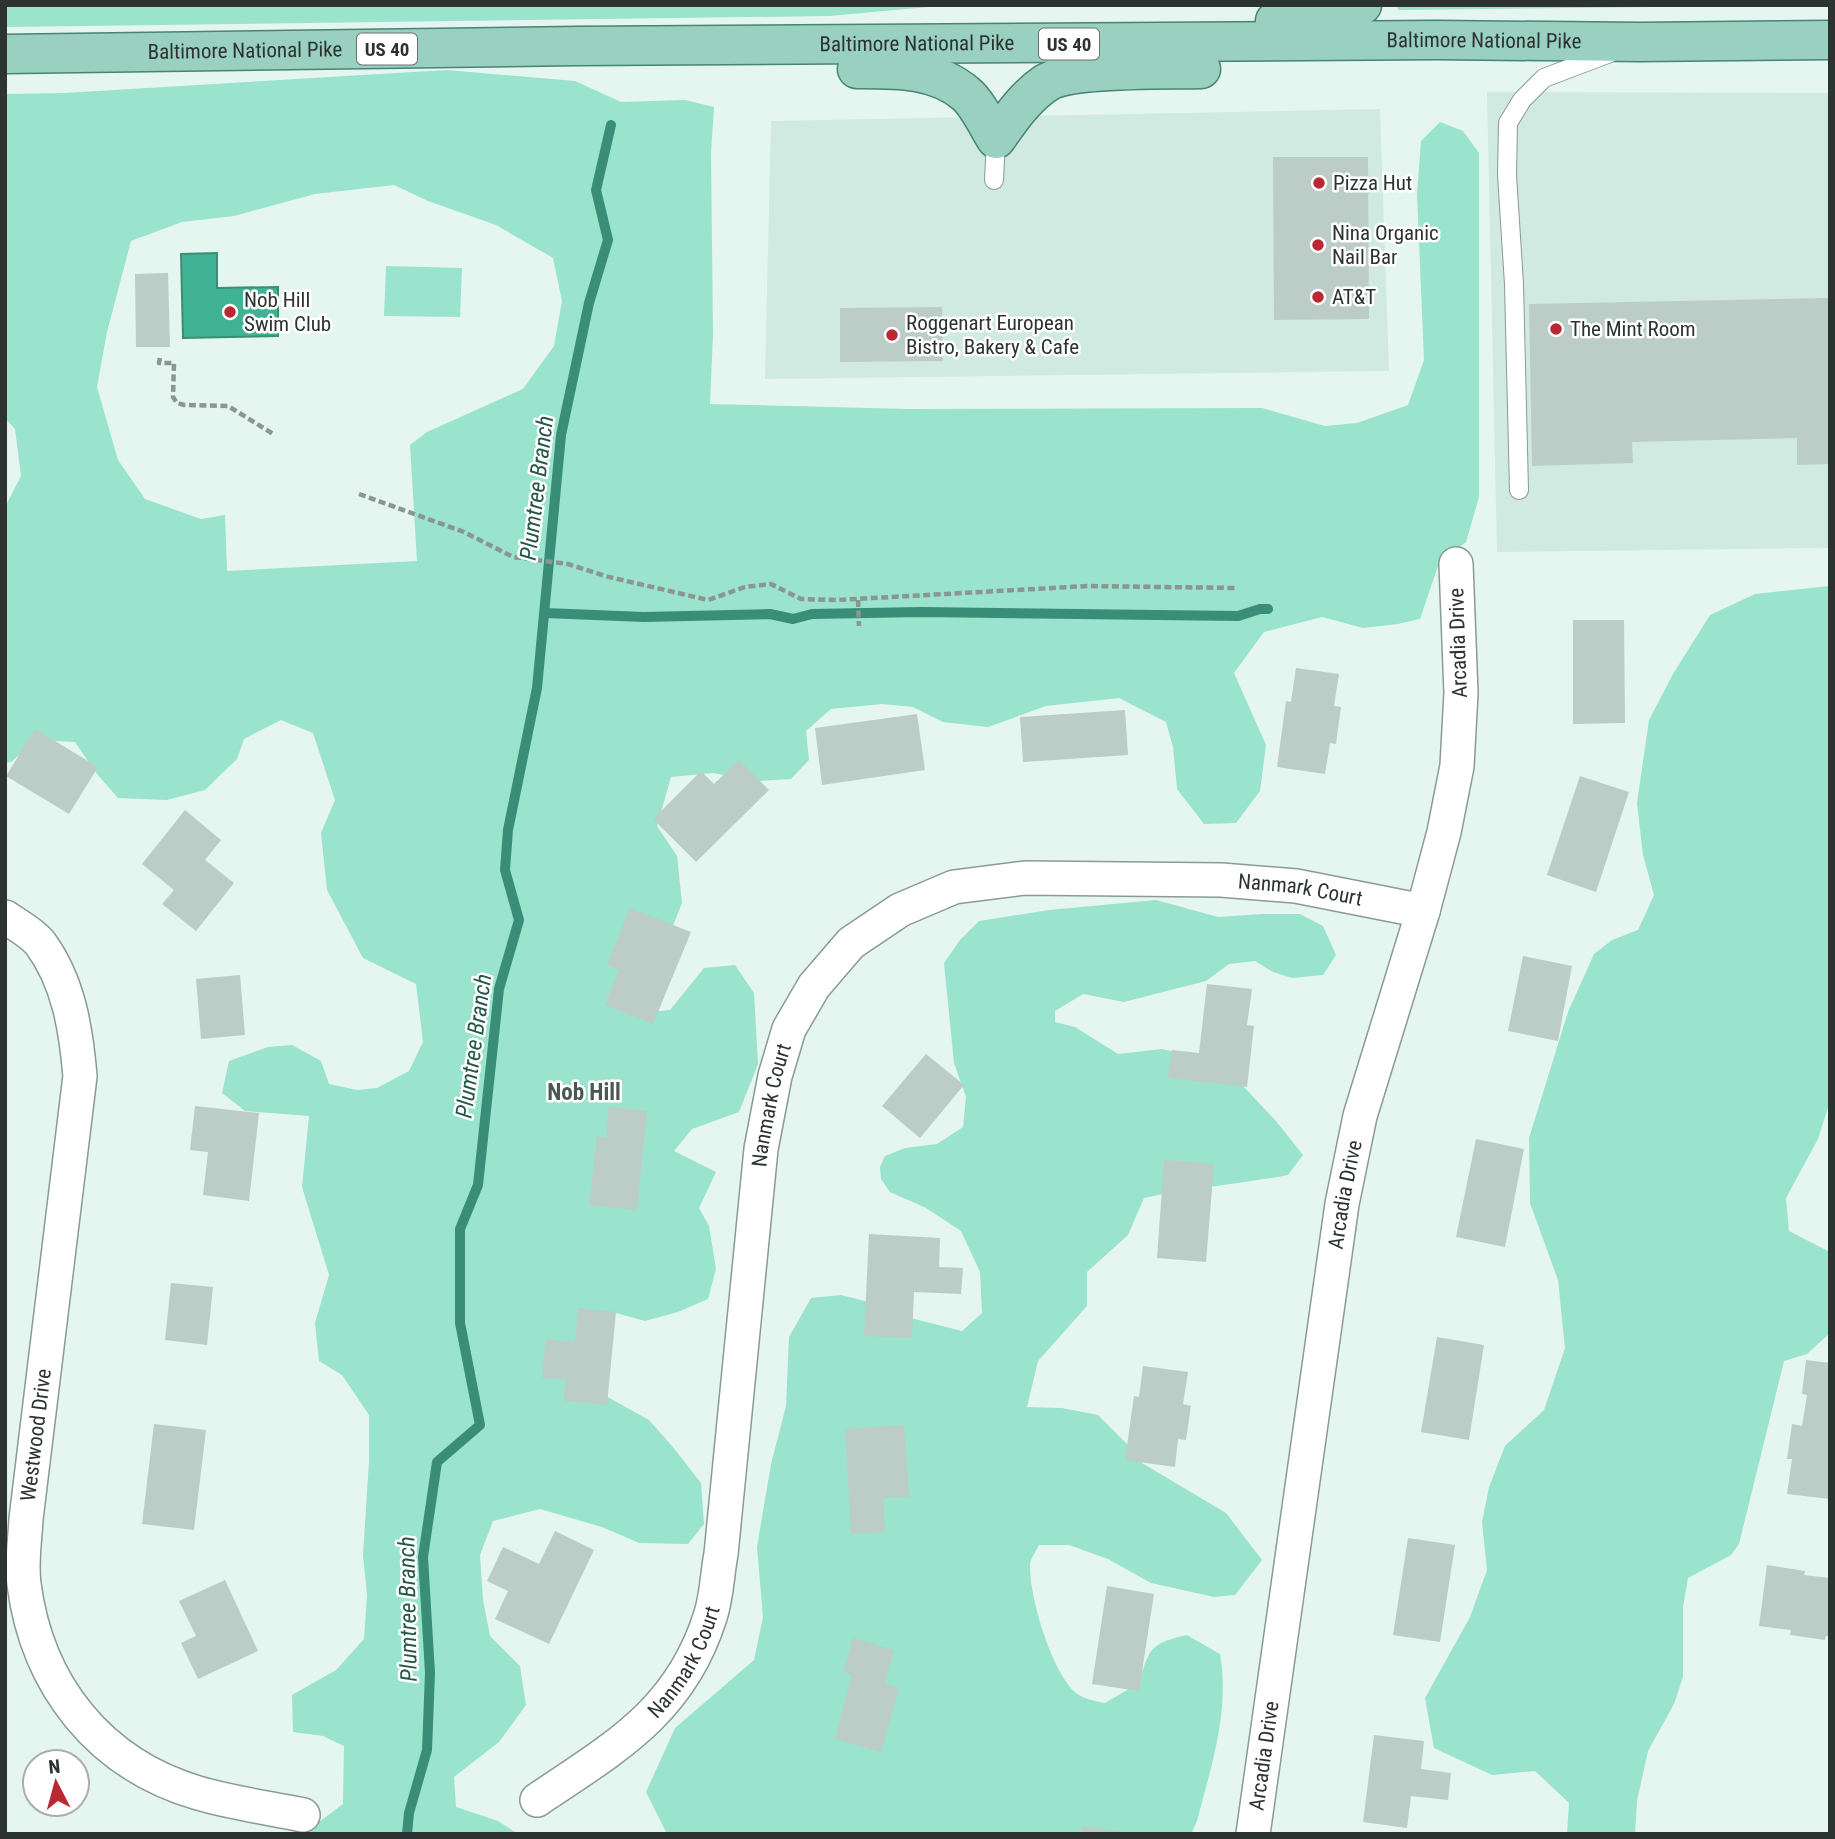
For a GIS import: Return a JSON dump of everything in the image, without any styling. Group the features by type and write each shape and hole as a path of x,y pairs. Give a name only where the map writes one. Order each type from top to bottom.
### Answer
{"main road":[{"path":"1089,44 1343,13 1362,5"},
{"path":"577,46 734,72 895,69 937,77 967,95 996,139 1025,99 1048,81 1089,72 1280,67 1436,40"},
{"name":"Baltimore National Pike","path":"5,54 577,46 1830,40"}],"street":[{"name":"Arcadia Drive","path":"1253,1834 1342,1204 1360,1116 1423,911 1444,832 1457,766 1461,693 1455,564"},
{"name":"Nanmark Court","path":"537,1800 625,1741 669,1698 690,1665 711,1616 720,1554 761,1149 775,1076 789,1028 814,986 851,943 900,910 954,887 1025,878 1221,880 1296,886 1423,911"},
{"name":"Westwood Drive","path":"5,917 39,942 62,984 76,1030 80,1076 26,1520 23,1582 35,1636 58,1689 92,1732 137,1768 197,1793 303,1815"}],"lane":[{"path":"1519,490 1514,284 1507,175 1508,123 1522,100 1544,78 1640,42"},
{"path":"994,180 996,139"}],"path":[{"path":"160,358 159,363 174,363 173,397 177,403 228,406 275,435"},
{"path":"359,494 464,532 513,557 568,564 605,576 708,600 746,587 771,584 802,599 858,600 1088,586 1236,588"},
{"path":"858,600 859,626"}],"shaded area":[{"path":"5,5 950,5 829,16 5,27"},
{"path":"1397,5 1830,5 1398,10"},
{"path":"447,70 575,81 621,102 685,100 714,107 711,153 713,334 710,404 908,409 1262,408 1325,426 1357,423 1408,405 1424,360 1417,194 1421,141 1440,122 1463,131 1479,153 1479,497 1466,542 1439,563 1420,619 1363,628 1322,617 1264,632 1234,673 1266,745 1260,791 1236,823 1204,824 1177,789 1173,747 1166,722 1119,698 1046,706 988,727 943,722 913,707 882,704 831,709 806,731 809,760 791,779 760,781 713,773 671,777 657,826 677,856 682,903 638,1013 670,1010 704,968 735,965 754,993 758,1064 739,1112 692,1129 674,1151 716,1172 699,1208 709,1226 716,1269 708,1299 678,1312 645,1321 616,1313 581,1343 577,1380 649,1420 672,1446 701,1483 704,1524 688,1544 639,1543 602,1527 540,1509 493,1521 480,1555 483,1600 490,1636 520,1666 526,1705 499,1742 454,1777 456,1807 498,1821 518,1834 303,1834 343,1804 344,1746 323,1736 293,1732 292,1695 336,1670 364,1639 367,1595 363,1555 369,1415 342,1375 319,1361 315,1323 329,1275 302,1187 309,1116 245,1111 222,1093 229,1061 268,1047 292,1045 321,1061 329,1084 357,1090 377,1088 409,1071 423,1042 416,984 363,958 327,890 321,833 335,800 313,733 281,720 244,739 237,759 205,790 167,800 118,798 75,742 36,740 11,762 5,763 5,507 21,476 15,429 5,418 5,94 64,93","holes":["394,185 428,201 496,225 553,258 562,301 554,346 523,389 427,432 410,445 417,561 227,571 225,515 201,519 145,499 118,460 97,387 107,332 131,241 182,222 234,216 315,194"]},
{"path":"1487,92 1830,93 1830,548 1497,552"},
{"path":"1380,109 1389,371 765,379 771,121"},
{"name":"Nob Hill Swim Club","path":"217,253 217,288 278,287 278,336 183,338 181,254"},
{"path":"386,266 462,268 460,317 384,316"},
{"path":"1830,586 1830,1101 1818,1139 1786,1198 1789,1231 1830,1252 1830,1333 1807,1354 1784,1361 1739,1544 1731,1555 1688,1578 1683,1607 1683,1677 1674,1704 1648,1751 1637,1801 1635,1834 1567,1834 1569,1803 1535,1771 1492,1775 1434,1748 1425,1698 1470,1617 1487,1570 1482,1522 1489,1487 1505,1446 1544,1410 1565,1348 1558,1280 1530,1203 1529,1138 1568,1012 1594,954 1612,940 1638,930 1654,895 1643,855 1637,803 1649,720 1673,674 1710,615 1755,594"},
{"path":"1156,900 1218,917 1300,914 1323,926 1336,955 1323,975 1292,978 1273,972 1255,961 1229,964 1206,981 1124,1002 1083,994 1055,1011 1055,1022 1075,1027 1118,1054 1162,1049 1204,1058 1241,1084 1303,1155 1288,1175 1144,1198 1128,1235 1087,1272 1087,1306 1038,1361 1027,1407 1062,1408 1098,1415 1142,1463 1226,1513 1262,1560 1235,1595 1214,1597 1151,1583 1108,1559 1069,1545 1039,1545 1030,1564 1037,1613 1050,1650 1066,1681 1082,1696 1105,1703 1139,1683 1153,1649 1175,1638 1187,1635 1220,1654 1223,1697 1218,1739 1197,1821 1191,1834 667,1834 646,1792 675,1728 754,1660 763,1617 757,1547 771,1464 786,1406 789,1337 811,1298 841,1295 962,1331 982,1313 980,1272 961,1231 926,1208 890,1192 881,1179 880,1167 885,1156 905,1148 937,1144 963,1127 966,1097 954,1063 944,963 960,940 979,921 1049,910"}],"building":[{"path":"1273,157 1368,157 1369,319 1274,320"},
{"path":"168,273 170,347 136,347 135,274"},
{"path":"1830,298 1830,464 1797,465 1797,438 1632,442 1633,463 1532,466 1529,304"},
{"name":"Roggenart European Bistro, Bakery & Cafe","path":"942,307 943,361 840,362 840,308"},
{"path":"1573,620 1624,620 1625,723 1573,724"},
{"path":"1296,668 1339,674 1334,706 1341,707 1336,744 1330,743 1325,774 1277,767 1286,701 1291,702"},
{"path":"1125,710 1128,755 1023,762 1020,717"},
{"path":"917,714 925,770 822,785 815,728"},
{"path":"35,729 98,767 69,814 6,776"},
{"path":"739,760 769,790 696,862 653,819 701,771 714,784"},
{"path":"1580,776 1629,792 1596,892 1547,875"},
{"path":"185,810 221,840 205,860 234,883 196,931 162,904 174,890 142,864"},
{"path":"630,908 691,932 653,1024 605,1005 619,970 607,965"},
{"path":"1523,956 1572,966 1558,1041 1508,1031"},
{"path":"240,975 245,1035 201,1039 196,979"},
{"path":"1207,984 1252,989 1247,1025 1254,1026 1247,1087 1168,1078 1172,1050 1199,1053"},
{"path":"926,1054 964,1085 920,1138 882,1106"},
{"path":"195,1106 259,1113 249,1201 203,1195 208,1152 190,1150"},
{"path":"609,1107 647,1111 637,1210 589,1205 597,1136 606,1138"},
{"path":"1476,1139 1524,1149 1505,1247 1456,1237"},
{"path":"1164,1160 1214,1164 1206,1262 1157,1258"},
{"path":"869,1234 940,1238 939,1267 963,1268 961,1294 914,1292 912,1338 864,1336"},
{"path":"171,1283 213,1287 207,1345 165,1340"},
{"path":"578,1308 616,1312 607,1405 563,1401 566,1380 542,1378 546,1339 575,1342"},
{"path":"1437,1337 1484,1345 1469,1440 1421,1432"},
{"path":"1806,1360 1830,1363 1830,1499 1787,1494 1792,1459 1787,1459 1792,1424 1802,1426 1807,1395 1802,1394"},
{"path":"1143,1366 1188,1372 1183,1404 1191,1406 1186,1440 1178,1439 1175,1467 1125,1460 1134,1396 1139,1397"},
{"path":"154,1424 206,1430 194,1530 142,1524"},
{"path":"904,1425 909,1497 883,1498 885,1532 851,1534 845,1429"},
{"path":"555,1531 594,1550 549,1644 495,1619 508,1591 487,1581 503,1547 539,1564"},
{"path":"1408,1538 1455,1545 1440,1642 1393,1635"},
{"path":"1767,1565 1805,1571 1804,1575 1830,1578 1830,1636 1826,1636 1825,1640 1790,1635 1791,1630 1759,1626"},
{"path":"225,1580 258,1651 198,1679 181,1643 196,1636 179,1601"},
{"path":"1107,1586 1154,1594 1139,1691 1092,1684"},
{"path":"853,1638 894,1650 885,1683 899,1688 881,1752 835,1739 852,1675 843,1672"},
{"path":"1374,1735 1424,1741 1421,1769 1451,1773 1448,1800 1411,1796 1407,1828 1363,1822"},
{"path":"1082,1826 1124,1832 1124,1834 1081,1834"}],"waterway":[{"name":"Plumtree Branch","path":"407,1834 409,1813 427,1750 430,1673 423,1557 437,1462 480,1425 460,1323 460,1229 478,1185 499,989 519,920 505,870 508,830 537,688 561,435 589,303 608,240 596,190 611,125"},
{"path":"545,613 644,617 770,614 793,619 812,614 921,612 1238,616 1268,609"}],"place":[{"name":"Pizza Hut","path":"1319,183"},
{"name":"Nina Organic Nail Bar","path":"1318,245"},
{"name":"AT&T","path":"1318,297"},
{"name":"Nob Hill Swim Club","path":"230,312"},
{"name":"The Mint Room","path":"1556,329"},
{"name":"Roggenart European Bistro, Bakery & Cafe","path":"892,335"}],"district":[{"name":"Nob Hill","path":"584,1092"}]}
